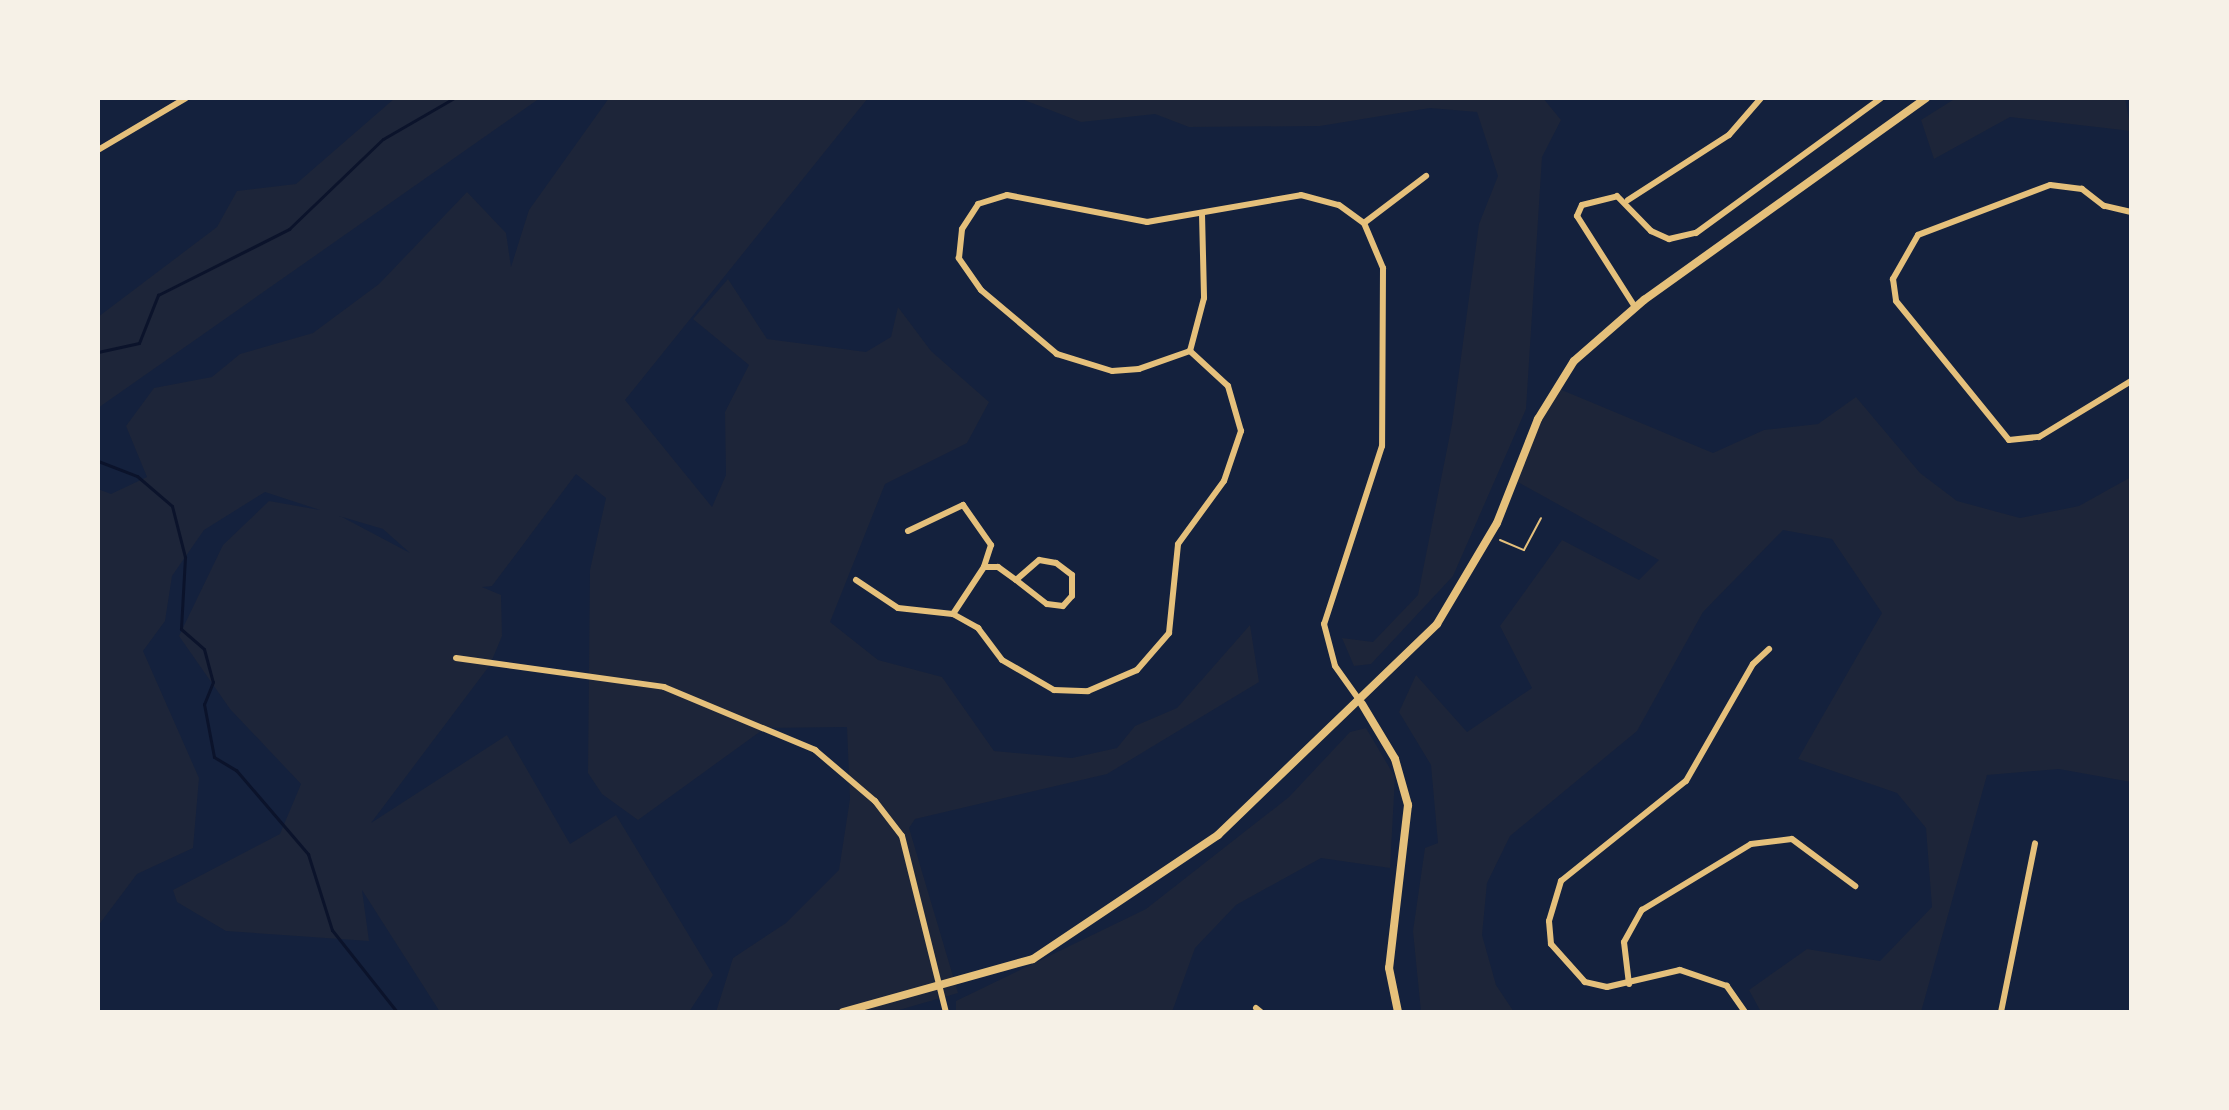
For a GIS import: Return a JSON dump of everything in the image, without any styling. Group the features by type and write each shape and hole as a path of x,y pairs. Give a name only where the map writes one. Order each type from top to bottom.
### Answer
{"street":[{"path":"98,150 186,98"},
{"path":"1635,307 1577,216 1596,198 1628,200 1729,135 1761,98"},
{"path":"1628,200 1651,231 1669,239 1696,233 1881,98"},
{"path":"843,1012 1033,959 1095,921 1218,835 1298,753 1362,704 1437,624 1490,535 1560,381 1635,307 1926,98"},
{"path":"1364,223 1426,176"},
{"path":"2131,212 2104,206 2082,189 2050,185 1918,235 1893,279 1896,301 2009,440 2039,437 2131,381"},
{"path":"1190,351 1112,371 1057,354 981,290 959,258 962,229 978,204 1007,195 1147,222 1301,195 1339,205 1364,223 1383,268 1382,446 1324,624 1335,666 1395,759 1408,805 1389,968 1398,1012"},
{"path":"1190,351 1204,298 1202,214"},
{"path":"856,580 898,608 953,614 978,628 1029,681 1054,690 1114,683 1161,649 1169,633 1178,544 1224,481 1241,431 1228,386 1190,351"},
{"path":"908,531 963,505 991,545 984,567 953,614"},
{"path":"984,567 998,567 1047,604 1063,606 1072,596 1072,575 1056,563 1039,560 1016,580"},
{"path":"1745,1012 1727,986 1703,975 1680,970 1607,987 1566,968 1551,944 1552,899 1575,867 1686,781 1753,664 1769,649"},
{"path":"456,658 664,687 815,750 875,801 902,836 944,983 946,1012"},
{"path":"1629,984 1624,942 1642,910 1751,844 1792,839 1855,886"},
{"path":"2001,1012 2035,843"}],"path":[{"path":"1490,535 1524,550 1541,518"}],"shaded area":[{"path":"395,98 540,98 98,408 98,317 217,227 237,191 296,184"},
{"path":"609,98 868,98 625,400 712,507 726,475 725,412 749,365 693,319 728,279 767,339 866,352 891,337 898,307 931,351 989,402 967,443 885,484 830,622 878,660 942,677 994,751 1072,758 1117,748 1135,726 1177,708 1250,625 1259,682 1107,774 915,819 909,828 958,993 892,1012 716,1012 733,958 786,923 839,870 850,799 847,727 765,728 638,820 602,794 588,773 590,570 606,498 576,474 492,586 482,587 501,595 502,636 490,665 371,823 507,735 570,844 616,815 713,975 689,1012 440,1012 362,890 369,941 226,931 177,902 173,890 280,834 301,784 230,709 179,636 223,545 269,501 320,510 265,492 204,530 172,576 165,621 143,651 199,778 193,848 137,874 98,926 98,489 111,494 147,477 126,426 154,388 212,377 240,354 313,333 379,284 467,192 506,233 511,267 529,210","holes":["341,517 383,529 410,553"]},
{"path":"1019,98 1543,98 1561,120 1542,157 1526,409 1453,576 1371,664 1354,666 1342,638 1373,642 1418,595 1452,424 1479,224 1498,176 1477,112 1430,108 1320,126 1189,127 1155,114 1081,122"},
{"path":"1956,98 2125,98 2131,131 2010,117 1934,159 1921,120"},
{"path":"1557,388 1713,453 1764,430 1818,424 1856,397 1920,473 1957,501 2020,518 2079,506 2131,477 2131,782 2059,769 1987,775 1921,1012 1761,1012 1749,990 1807,949 1880,961 1932,907 1926,828 1897,793 1798,759 1882,613 1832,539 1783,530 1703,612 1637,731 1510,836 1487,883 1482,935 1496,985 1514,1012 1421,1012 1413,931 1425,848 1438,843 1431,765 1399,712 1416,675 1467,732 1532,688 1500,626 1562,540 1639,580 1659,560 1514,480"},
{"path":"1366,728 1395,777 1390,868 1321,858 1236,905 1195,948 1172,1012 956,1012 956,1001 1146,909 1289,797 1350,732"}],"waterway":[{"path":"98,352 139,343 158,295 289,229 383,139 454,98"},
{"path":"98,461 137,476 172,506 185,557 181,629 204,649 213,682 204,704 214,757 236,770 308,854 332,930 397,1012"}]}
